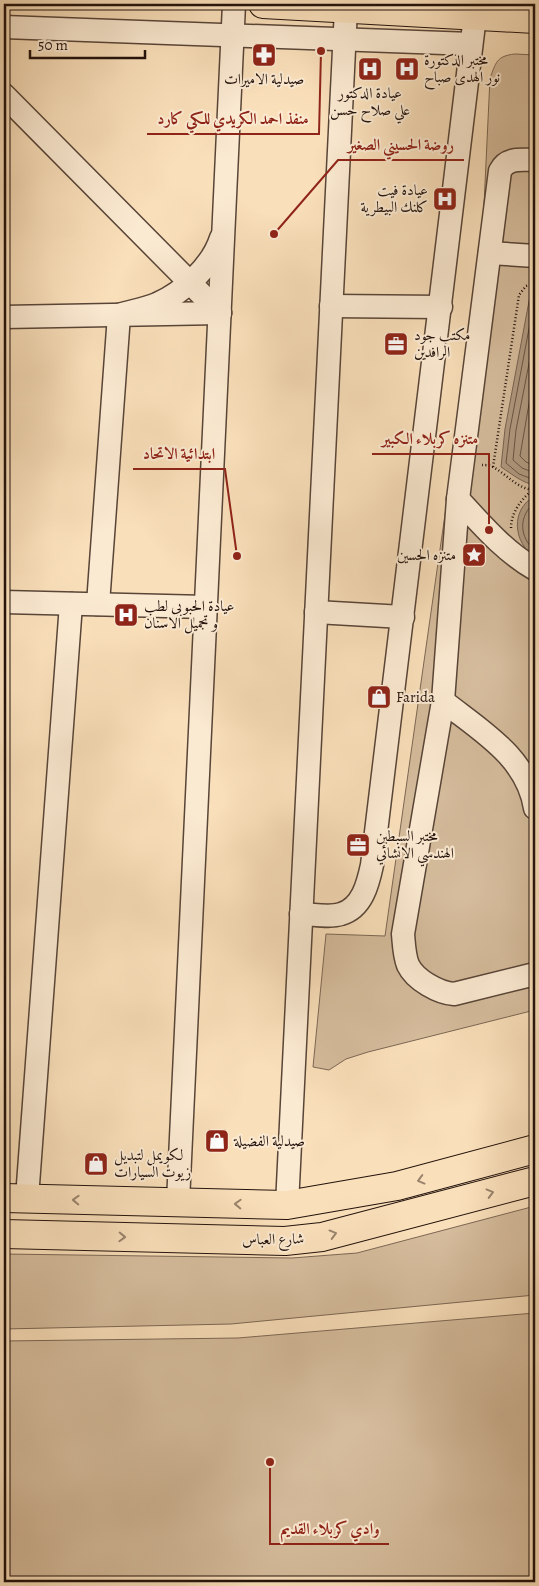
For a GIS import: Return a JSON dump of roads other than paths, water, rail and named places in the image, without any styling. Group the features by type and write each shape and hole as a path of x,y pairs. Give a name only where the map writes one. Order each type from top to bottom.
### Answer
{"main road":[{"path":"262,4 535,19"},
{"path":"15,1198 287,1205 397,1186 535,1149"},
{"name":"شارع العباس","path":"4,1234 285,1241 322,1237 535,1181"}],"street":[{"path":"178,1202 234,4"},
{"path":"287,1205 346,9"},
{"path":"301,914 342,914 356,906 369,880 372,865 475,16"},
{"path":"4,27 471,44"},
{"path":"4,95 220,313"},
{"path":"535,160 511,160 504,164 500,171 458,500 443,701 403,934 404,953 409,967 420,978 444,993 454,994 535,974"},
{"path":"119,315 158,303 175,294 209,260 224,230"},
{"path":"490,253 535,256"},
{"path":"331,306 441,306"},
{"path":"4,317 220,313"},
{"path":"98,604 119,315"},
{"path":"458,500 512,555 535,570"},
{"path":"4,602 206,607"},
{"path":"15,1198 71,604"},
{"path":"316,612 403,616"},
{"path":"443,701 511,757 527,779 535,808"}],"water":[{"path":"533,288 535,288 535,485 521,480 501,467 505,429"},
{"path":"535,496 535,557 522,543 517,526 521,509"}],"place":[{"name":"منفذ احمد الكريدي للكي كارد","path":"321,51"},
{"name":"صيدلية الاميرات","path":"264,55"},
{"name":"عيادة الدكتور علي صلاح حسن","path":"370,69"},
{"name":"مختبر الدكتورة نور الهدى صباح","path":"407,69"},
{"name":"عيادة فيت كلنك البيطرية","path":"445,199"},
{"name":"روضة الحسيني الصغير","path":"274,234"},
{"name":"مكتب جود الرافدين","path":"396,344"},
{"name":"متنزه كربلاء الكبير","path":"489,530"},
{"name":"متنزه الحسين","path":"474,555"},
{"name":"ابتدائية الاتحاد","path":"237,556"},
{"name":"عيادة الحبوبي لطب و تجميل الاسنان","path":"126,615"},
{"name":"Farida","path":"379,697"},
{"name":"مختبر السبطين الهندسي الانشائي","path":"358,845"},
{"name":"صيدلية الفضيلة","path":"217,1141"},
{"name":"لكويمل لتبديل زيوت السيارات","path":"96,1164"},
{"name":"وادي كربلاء القديم","path":"270,1462"}]}
